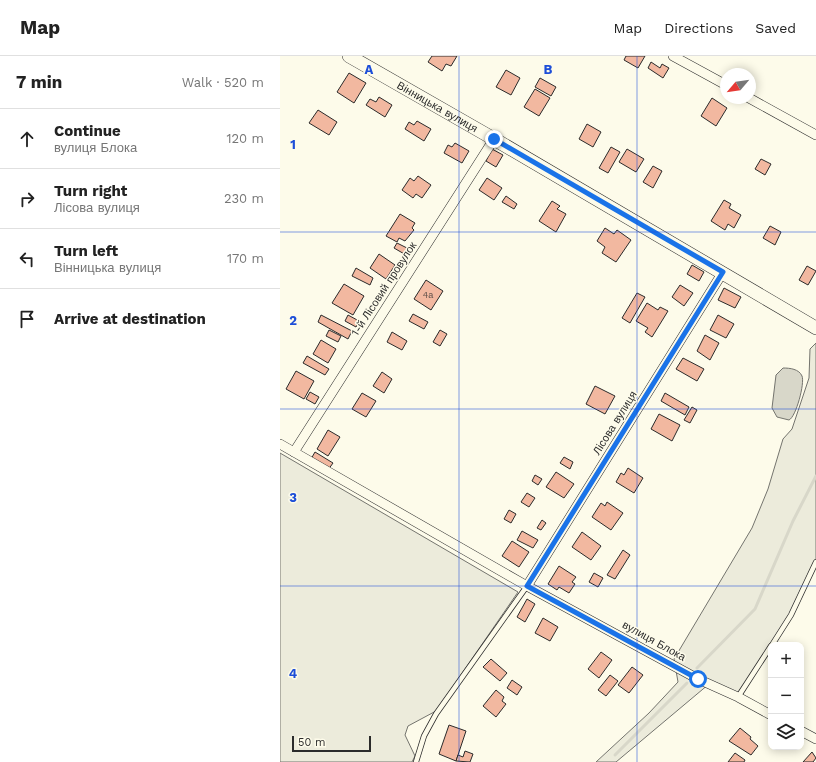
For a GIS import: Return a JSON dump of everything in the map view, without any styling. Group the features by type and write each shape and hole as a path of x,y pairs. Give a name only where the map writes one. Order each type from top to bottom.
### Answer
{"street":[{"name":"Вінницька вулиця","path":"349,56 723,272 816,328"},
{"path":"673,56 720,82"},
{"path":"756,102 816,135"},
{"name":"1-й Лісовий провулок","path":"294,452 494,139"},
{"name":"Лісова вулиця","path":"527,586 723,272"},
{"name":"вулиця Блока","path":"280,444 527,586 698,679 738,697 769,714"},
{"path":"804,733 816,739"}],"lane":[{"path":"773,642 791,614 816,562"},
{"path":"416,762 424,736 436,714 527,586"},
{"path":"738,697 768,650"}],"shaded area":[{"path":"816,343 816,562 791,615 774,642 768,642 768,651 738,697 709,684 616,762 596,762 649,713 678,682 674,659 752,528 768,489 783,439 792,429 809,378 810,349"},
{"path":"783,368 797,370 801,374 803,380 797,407 792,418 789,420 777,417 772,408 776,375"},
{"path":"280,453 518,592 436,711 408,726 405,735 415,756 412,762 280,762"}],"building":[{"path":"432,56 457,56 451,66 446,64 442,71 428,62"},
{"path":"626,56 645,56 638,68 624,60"},
{"path":"651,62 660,68 662,64 669,68 663,78 648,68"},
{"path":"506,70 520,78 511,95 496,87"},
{"path":"349,73 366,83 354,103 337,92"},
{"path":"540,78 556,87 551,96 535,87"},
{"path":"535,89 550,98 539,116 524,107"},
{"path":"379,97 392,105 385,117 366,105 370,99 376,102"},
{"path":"712,98 727,108 716,126 701,116"},
{"path":"318,110 337,122 329,135 309,123"},
{"path":"417,121 431,129 424,141 405,129 409,122 414,125"},
{"path":"587,124 601,132 593,147 579,139"},
{"path":"455,143 469,151 462,163 444,153 448,145 452,147"},
{"path":"611,147 620,152 608,173 599,168"},
{"path":"492,149 503,155 496,167 486,161"},
{"path":"627,149 644,159 636,172 619,162"},
{"path":"761,159 771,164 765,175 755,169"},
{"path":"653,166 662,171 653,188 643,182"},
{"path":"418,176 431,185 422,198 416,194 413,198 402,190 410,178 414,181"},
{"path":"487,178 502,188 494,200 479,190"},
{"path":"506,196 517,204 514,209 502,202"},
{"path":"724,200 731,204 729,208 741,215 734,228 728,224 725,230 711,221"},
{"path":"552,201 560,206 557,209 566,214 556,232 539,221"},
{"path":"400,214 415,223 412,228 414,230 405,241 399,238 397,242 386,236"},
{"path":"770,226 781,232 775,245 763,238"},
{"path":"605,228 614,234 617,230 631,240 616,262 602,253 605,247 597,241"},
{"path":"397,243 409,249 406,255 394,248"},
{"path":"379,254 395,265 386,279 370,268"},
{"path":"692,265 704,272 699,281 687,274"},
{"path":"807,266 816,271 808,285 799,280"},
{"path":"356,268 373,278 370,285 352,276"},
{"path":"426,280 443,291 431,310 414,299"},
{"path":"344,284 364,296 353,315 332,303"},
{"path":"680,285 693,293 684,306 672,297"},
{"path":"724,288 741,297 735,308 718,300"},
{"path":"637,293 645,297 630,323 622,318"},
{"path":"647,303 658,310 660,307 668,311 652,337 645,332 648,328 636,321"},
{"path":"413,314 428,322 424,329 409,321"},
{"path":"321,315 352,331 348,339 318,322"},
{"path":"348,315 359,321 356,327 345,321"},
{"path":"718,315 734,324 726,338 710,330"},
{"path":"329,330 341,336 338,342 326,336"},
{"path":"440,330 447,334 440,346 433,342"},
{"path":"392,332 407,341 402,350 387,342"},
{"path":"705,335 719,343 710,360 697,351"},
{"path":"321,340 336,349 328,363 313,354"},
{"path":"307,356 329,369 325,375 303,363"},
{"path":"683,358 704,369 697,381 676,369"},
{"path":"296,371 314,381 304,399 286,389"},
{"path":"382,372 392,379 384,393 373,386"},
{"path":"595,386 615,396 605,414 586,404"},
{"path":"310,392 319,397 315,404 306,399"},
{"path":"362,393 376,401 366,417 352,409"},
{"path":"665,393 689,407 685,415 661,401"},
{"path":"692,407 697,410 690,423 684,420"},
{"path":"659,414 680,425 672,441 651,429"},
{"path":"328,430 340,437 328,456 317,449"},
{"path":"315,452 333,463 328,470 311,459"},
{"path":"564,457 573,462 570,469 560,463"},
{"path":"628,468 643,478 634,493 616,482 621,473 624,475"},
{"path":"556,472 574,484 564,498 546,487"},
{"path":"535,475 542,479 538,485 532,481"},
{"path":"527,493 535,498 529,507 521,502"},
{"path":"607,502 623,513 611,530 592,517 601,503 605,506"},
{"path":"509,510 516,514 511,523 504,519"},
{"path":"542,520 546,523 541,530 537,528"},
{"path":"522,531 538,540 533,548 517,540"},
{"path":"582,532 601,546 591,560 572,547"},
{"path":"512,541 529,552 519,567 502,556"},
{"path":"623,550 630,555 615,579 607,575"},
{"path":"559,566 576,577 572,582 575,584 569,593 559,587 557,590 548,584"},
{"path":"594,573 603,578 598,587 589,582"},
{"path":"527,599 535,604 525,622 517,617"},
{"path":"543,618 558,627 550,641 535,633"},
{"path":"601,652 612,660 599,678 588,669"},
{"path":"491,659 507,673 500,681 483,667"},
{"path":"632,667 643,675 629,693 618,685"},
{"path":"610,675 618,681 606,696 598,690"},
{"path":"512,680 522,687 517,695 507,688"},
{"path":"496,690 504,697 502,701 506,704 496,717 483,706"},
{"path":"449,725 466,731 456,761 439,754"},
{"path":"740,728 751,737 750,739 758,746 751,755 729,741"},
{"path":"465,751 473,754 470,762 456,761 458,755 463,757"},
{"path":"812,752 816,758 813,762 803,762"},
{"path":"735,753 745,760 744,762 728,762"}],"waterway":[{"path":"697,668 755,609 793,521 816,476"},
{"path":"615,755 687,683"}],"route":[{"path":"494,139 723,272 527,586 698,679"}]}
